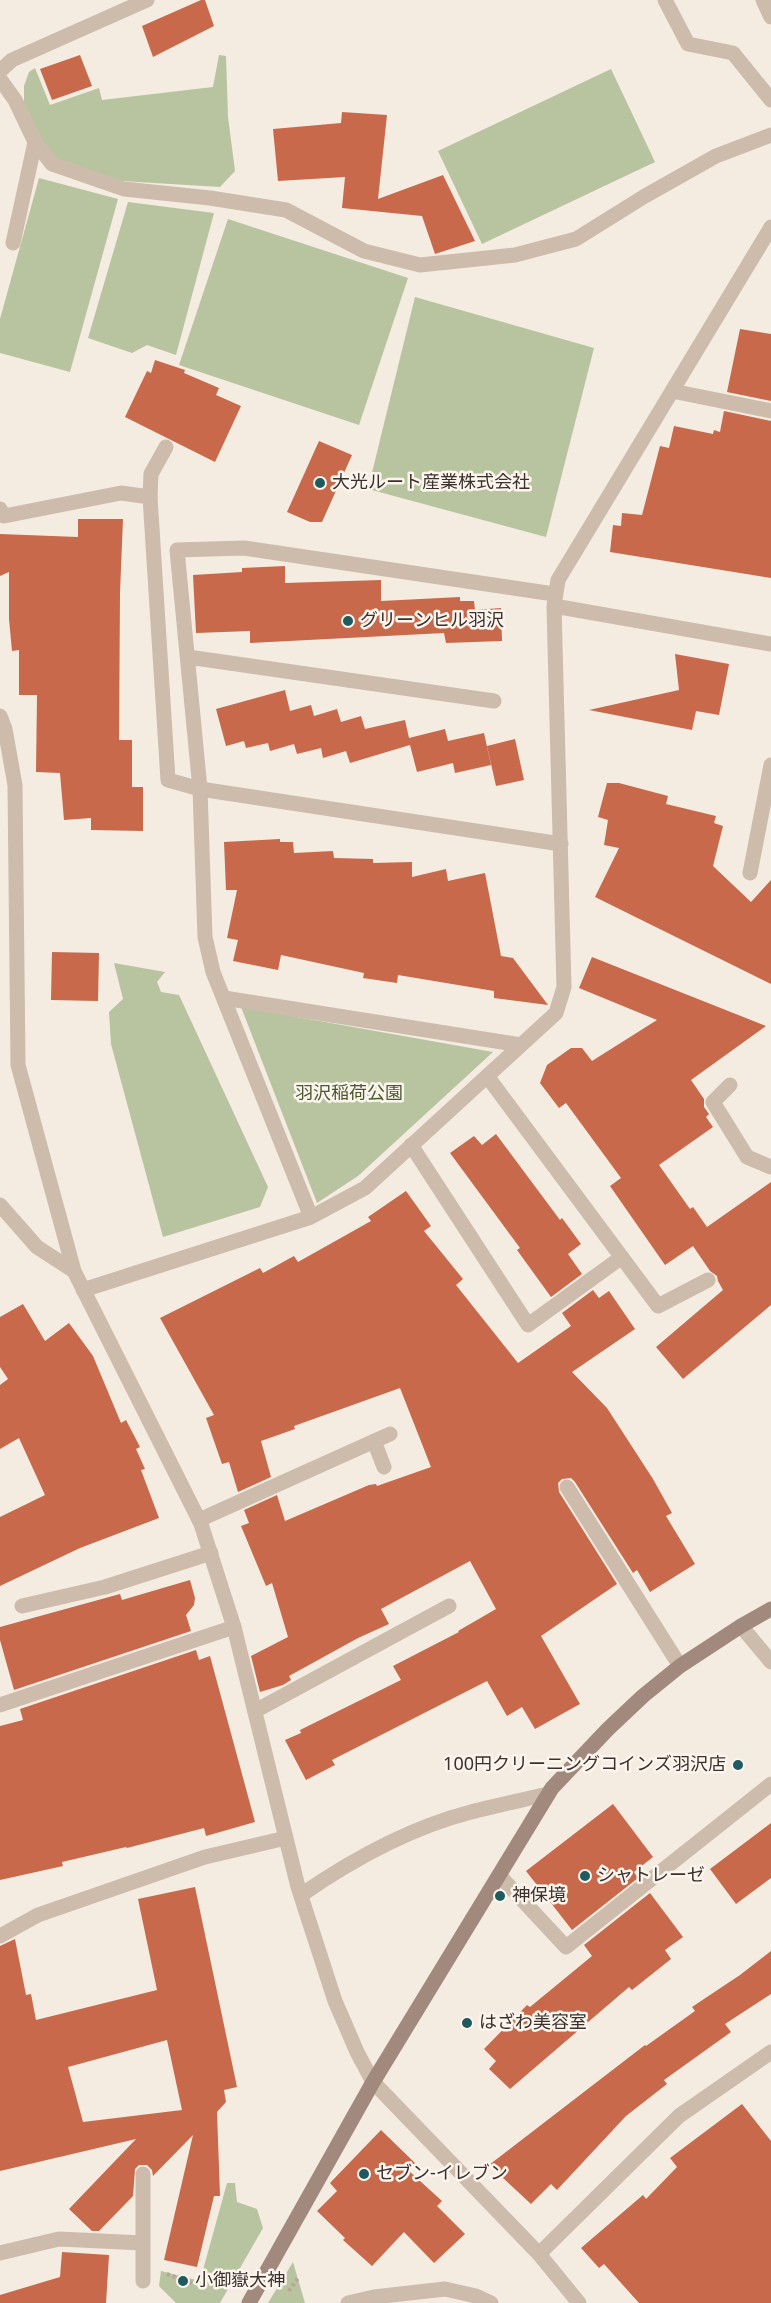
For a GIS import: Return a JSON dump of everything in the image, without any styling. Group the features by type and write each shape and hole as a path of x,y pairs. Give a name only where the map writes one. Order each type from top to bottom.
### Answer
{"street":[{"path":"0,71 12,60 147,0"},
{"path":"665,0 688,44 733,53 771,100"},
{"path":"764,0 771,17"},
{"path":"0,79 15,100 34,142 52,164 124,189 210,198 286,210 364,251 420,265 515,255 576,239 645,196 716,156 771,135"},
{"path":"13,243 34,142"},
{"path":"83,1290 311,1216 365,1188 556,1013 564,987 554,600 558,580 771,226"},
{"path":"672,391 771,411"},
{"path":"166,447 151,474 150,497 168,780 200,789 561,844"},
{"path":"0,509 4,516 122,493 150,497"},
{"path":"311,1216 213,972 205,937 200,789 177,550 244,548 554,600 771,644"},
{"path":"188,657 494,701"},
{"path":"2,725 15,785 18,1065 74,1271 199,1520 210,1552 234,1627 301,1895 335,2001 373,2082 539,2254 579,2303"},
{"path":"750,873 771,765"},
{"path":"224,998 521,1045"},
{"path":"487,1076 658,1306 708,1280"},
{"path":"730,1085 713,1102 747,1157 771,1167"},
{"path":"411,1145 528,1325 622,1257"},
{"path":"0,1205 37,1247 74,1271"},
{"path":"199,1520 390,1434"},
{"path":"374,1441 384,1467"},
{"path":"567,1487 680,1666"},
{"path":"22,1606 105,1587 210,1552"},
{"path":"255,1711 449,1606"},
{"path":"249,2303 373,2082 548,1794 566,1772 643,1696 680,1666 771,1609"},
{"path":"741,1626 771,1662"},
{"path":"0,1705 234,1627"},
{"path":"499,1875 566,1947 771,1784"},
{"path":"301,1895 338,1869 394,1839 469,1812 548,1794"},
{"path":"0,1936 38,1915 205,1857 286,1838"},
{"path":"539,2254 679,2116 771,2052"},
{"path":"143,2281 144,2174"},
{"path":"0,2253 59,2239 143,2243"},
{"path":"348,2303 374,2297 445,2289 487,2302"}],"green space":[{"path":"219,55 226,56 228,117 235,171 220,187 121,181 58,160 38,138 24,106 24,86 29,72 35,68 50,105 99,88 102,100 213,87"},
{"path":"611,69 655,162 482,244 438,151"},
{"path":"39,178 118,199 70,372 0,353 0,319"},
{"path":"128,202 214,213 176,355 147,345 132,353 88,338"},
{"path":"228,219 408,278 359,425 179,365"},
{"path":"415,297 594,348 546,537 368,489"},
{"path":"114,963 165,972 157,982 161,992 179,995 268,1187 260,1207 163,1237 111,1044 109,1012 123,999"},
{"name":"羽沢稲荷公園","path":"241,1007 493,1052 358,1176 317,1203"},
{"path":"227,2183 235,2183 237,2202 257,2209 263,2228 220,2303 176,2303 159,2286 161,2271 200,2281"},
{"path":"293,2262 305,2303 268,2303"}],"building":[{"path":"205,0 214,26 153,57 142,26"},
{"path":"80,55 92,86 52,100 40,69"},
{"path":"342,112 387,115 378,199 443,175 475,241 435,254 422,216 342,208 345,177 278,181 273,129 341,123"},
{"path":"740,329 771,334 771,401 727,392"},
{"path":"155,360 185,370 184,373 219,388 216,395 241,406 215,462 125,417 147,371 151,373"},
{"path":"724,411 771,421 771,578 610,552 613,525 621,526 622,513 642,515 660,446 669,448 674,426 713,434 714,430 720,432"},
{"name":"大光ルート産業株式会社","path":"319,441 352,455 322,522 310,522 287,512"},
{"path":"78,519 123,519 119,740 132,740 132,787 143,787 143,831 91,830 91,818 64,820 60,773 36,772 37,695 19,695 19,650 12,651 9,572 0,576 0,534 78,537"},
{"name":"グリーンヒル羽沢","path":"285,566 285,583 381,580 381,601 460,597 460,601 474,601 475,610 501,608 502,641 446,643 444,633 250,643 250,631 196,633 193,575 242,572 242,568"},
{"path":"675,654 729,664 719,715 696,711 692,730 589,710 679,690"},
{"path":"285,690 290,711 311,705 314,716 337,709 341,722 361,716 365,729 405,720 409,738 445,729 448,741 484,733 491,765 455,773 453,763 417,772 410,745 350,763 346,751 323,758 321,748 297,754 294,744 270,751 268,743 246,748 244,741 226,746 216,709"},
{"path":"515,739 524,780 496,786 487,746"},
{"path":"607,783 619,783 668,796 666,804 716,816 714,823 723,826 713,866 751,902 771,880 771,984 595,897 619,848 604,845 608,820 598,817"},
{"path":"280,839 280,842 293,842 294,853 333,851 334,858 373,859 373,863 412,862 412,877 446,869 448,881 485,873 501,956 513,958 548,1005 494,998 494,991 398,975 397,983 363,978 364,973 281,955 278,970 233,961 238,940 227,938 237,890 226,890 224,842"},
{"path":"52,952 99,953 98,1001 51,1000"},
{"path":"592,957 766,1026 691,1080 704,1099 704,1107 709,1114 706,1117 713,1127 659,1165 690,1209 693,1207 707,1227 771,1182 771,1305 683,1379 656,1347 723,1290 717,1276 710,1271 693,1246 665,1265 610,1186 621,1178 566,1103 559,1108 540,1083 547,1065 571,1048 582,1048 592,1061 657,1020 579,988"},
{"path":"496,1134 560,1220 562,1218 581,1244 568,1254 582,1274 551,1297 517,1250 520,1248 450,1153 474,1136 482,1145"},
{"path":"406,1191 431,1226 424,1231 463,1279 456,1285 518,1363 571,1326 562,1313 593,1290 599,1298 609,1291 635,1329 572,1372 607,1408 653,1479 672,1513 666,1516 695,1564 650,1592 637,1570 633,1573 575,1482 571,1478 562,1479 558,1483 559,1492 617,1584 541,1636 580,1704 535,1729 522,1707 507,1716 487,1681 332,1760 335,1765 306,1780 285,1740 301,1733 300,1730 401,1680 393,1666 459,1632 496,1609 470,1561 381,1609 389,1624 358,1638 289,1676 291,1680 283,1685 260,1692 251,1656 288,1637 272,1583 266,1586 241,1526 249,1523 244,1510 277,1495 285,1521 369,1485 376,1484 377,1486 431,1467 400,1388 294,1426 295,1429 261,1441 271,1477 238,1492 229,1462 222,1464 206,1418 214,1415 160,1318 260,1268 263,1273 294,1256 298,1262 371,1221 368,1217"},
{"path":"23,1304 45,1341 69,1323 93,1356 121,1423 126,1420 140,1447 136,1449 145,1469 141,1470 159,1518 80,1548 0,1586 0,1517 45,1495 19,1438 0,1449 0,1385 8,1379 0,1367 0,1317"},
{"path":"190,1580 195,1598 194,1605 186,1615 191,1631 14,1690 0,1640 0,1627 120,1594 122,1600"},
{"path":"196,1650 199,1660 210,1656 255,1822 206,1836 204,1828 62,1862 63,1866 0,1880 0,1726 23,1720 20,1709"},
{"path":"613,1804 653,1857 634,1872 638,1878 572,1930 526,1871"},
{"path":"771,1823 771,1878 736,1904 710,1869"},
{"path":"195,1887 237,2087 224,2090 226,2102 217,2112 220,2196 214,2196 197,2267 164,2260 193,2135 153,2176 152,2170 147,2165 139,2165 135,2169 133,2196 99,2231 92,2231 69,2209 136,2139 0,2171 0,1946 15,1939 26,1995 31,1994 36,2020 157,1990 138,1899","holes":["167,2040 182,2110 83,2122 68,2067"]},
{"path":"650,1893 683,1937 665,1950 671,1959 632,1990 629,1987 510,2089 489,2069 496,2061 484,2049 527,2005 530,2007 592,1956 584,1945"},
{"path":"771,1951 771,1994 725,2024 731,2032 664,2080 667,2084 626,2116 557,2190 551,2184 531,2204 489,2165 645,2045 695,2011 692,2007"},
{"path":"742,2104 771,2141 771,2303 639,2303 604,2264 599,2268 581,2248 643,2195 646,2199 677,2167 670,2158"},
{"path":"381,2130 415,2163 408,2170 442,2201 437,2206 465,2234 434,2263 404,2232 372,2266 343,2240 345,2238 317,2211 337,2191 330,2183"},
{"path":"62,2252 109,2255 106,2303 0,2303 0,2295 60,2277"}],"place":[{"name":"大光ルート産業株式会社","path":"320,483"},
{"name":"グリーンヒル羽沢","path":"348,621"},
{"name":"100円クリーニングコインズ羽沢店","path":"738,1765"},
{"name":"シャトレーゼ","path":"585,1876"},
{"name":"神保境","path":"500,1896"},
{"name":"はざわ美容室","path":"467,2023"},
{"name":"セブン-イレブン","path":"364,2174"},
{"name":"小御嶽大神","path":"183,2281"}]}
